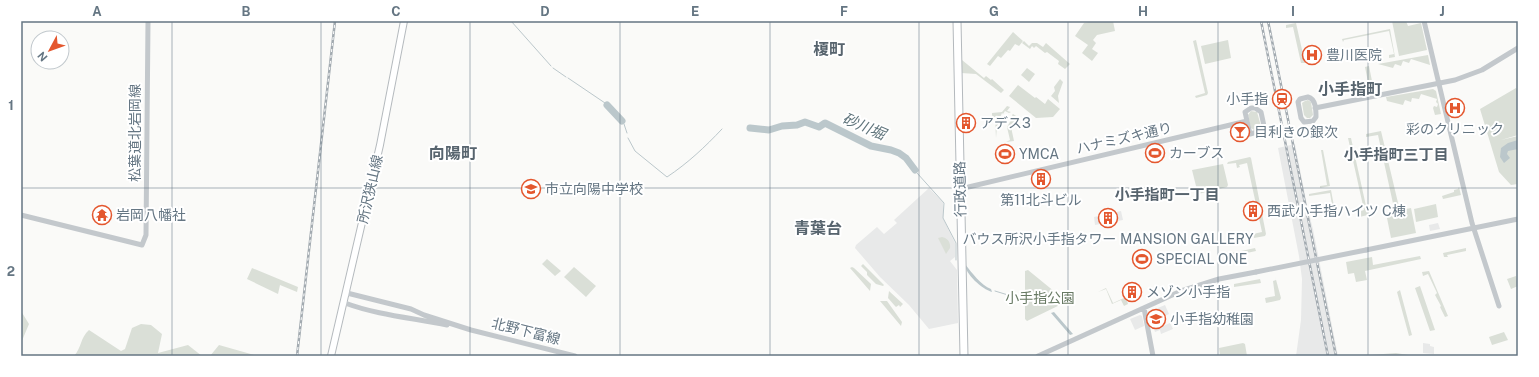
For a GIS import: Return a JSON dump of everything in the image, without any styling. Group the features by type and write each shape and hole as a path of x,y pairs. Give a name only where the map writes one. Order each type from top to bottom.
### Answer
{"highway":[{"name":"行政道路","path":"957,21 964,356"}],"main road":[{"name":"所沢狭山線","path":"331,356 345,303 380,145 404,21"}],"street":[{"name":"松葉道北岩岡線","path":"21,215 142,245 146,235 148,21"},
{"path":"1424,21 1474,228 1499,306"},
{"path":"1315,108 1439,83 1473,74 1518,48"},
{"path":"1310,97 1314,101 1315,108 1315,120 1304,122 1298,104 1299,100 1310,97"},
{"path":"1255,108 1261,112 1263,129 1256,133 1250,134 1247,121 1245,112 1255,108"},
{"name":"ハナミズキ通り","path":"960,189 1247,121"},
{"path":"1038,356 1198,285 1518,219"},
{"path":"347,293 411,309 424,315 471,330"},
{"path":"345,303 408,319 423,320 471,330"},
{"path":"1144,308 1154,356"},
{"name":"北野下富線","path":"471,330 575,356"}],"shaded area":[{"path":"1518,140 1518,149 1508,151 1507,154 1510,158 1504,163 1500,157 1501,148 1508,143"},
{"path":"1295,144 1338,356 1296,356 1301,320 1302,279 1278,148"},
{"path":"929,188 943,202 943,218 955,243 955,257 950,261 957,270 958,323 929,329 909,305 880,277 855,248 856,245 877,227 884,234 897,223 894,220"},
{"name":"バウス所沢小手指タワー MANSION GALLERY","path":"1121,211 1123,220 1095,225 1094,217"},
{"path":"1438,223 1440,229 1430,231 1429,225"},
{"path":"965,264 984,285 991,289 992,292 975,281 968,272"},
{"path":"1165,305 1169,314 1160,318 1163,326 1170,323 1173,329 1161,334 1160,330 1155,332 1148,312"},
{"path":"1054,312 1073,334 1070,335 1051,313"},
{"path":"1140,315 1142,316 1144,326 1135,330 1130,319"},
{"path":"1423,343 1430,344 1430,346 1434,347 1434,354 1423,353"}],"green space":[{"path":"1093,21 1113,21 1115,31 1097,35 1093,40 1096,43 1092,49 1098,53 1092,61 1082,53 1088,45 1075,36 1084,23"},
{"path":"1392,21 1406,21 1408,26 1421,23 1427,50 1399,56"},
{"path":"1296,23 1305,63 1301,63 1293,27 1286,28 1286,25"},
{"path":"1390,29 1395,57 1389,58 1389,55 1394,54 1389,31 1344,40 1343,42 1342,39"},
{"path":"1013,32 1023,41 1019,46 1015,44 1010,51 1008,50 1001,58 998,56 990,66 987,64"},
{"path":"1196,40 1208,93 1207,95 1196,98 1195,96 1205,93 1193,41"},
{"path":"1228,40 1231,58 1205,64 1201,46"},
{"path":"1024,41 1029,46 1032,43 1037,43 1043,47 1046,43 1070,64 1065,69 1058,64 1059,61 1047,52 1045,53 1036,46 1034,48 1032,46 1030,49 1022,43"},
{"path":"1378,47 1378,49 1348,56 1348,53"},
{"path":"1428,55 1430,65 1411,59 1409,63 1403,61 1401,66 1395,64 1393,68 1378,64"},
{"path":"962,60 984,78 986,76 991,80 992,79 1004,90 1001,93 976,74 961,73"},
{"path":"1369,66 1374,91 1370,92 1365,67"},
{"path":"1027,68 1035,74 1029,82 1021,75"},
{"path":"1060,79 1063,82 1058,96 1059,103 1051,96 1055,91 1054,87"},
{"path":"1018,85 1045,104 1048,99 1060,109 1053,117 1036,118 1009,96"},
{"path":"1516,88 1518,91 1518,135 1501,140 1518,136 1518,184 1511,185 1499,172 1480,109"},
{"path":"1433,89 1436,91 1441,114 1435,115 1433,108 1434,106 1437,107 1437,99 1421,94 1419,99 1412,98 1411,102 1405,100 1403,105 1387,101 1386,97"},
{"path":"1308,100 1311,102 1313,115 1310,118 1307,118 1304,115 1302,103"},
{"path":"1007,106 1010,107 1007,111 1011,112 1009,113 1005,111 1003,114 1002,113 997,126 996,138 995,117 992,117 992,113 1002,112"},
{"path":"1251,111 1257,112 1261,126 1259,129 1254,130 1251,128 1248,115"},
{"path":"1013,114 1019,118 1011,127 1014,141 1006,142 1010,140 1007,127 1013,117"},
{"path":"1381,131 1399,207 1394,208 1378,135 1366,137 1366,134"},
{"path":"1348,138 1351,138 1368,215 1359,217 1358,212 1364,210"},
{"path":"1321,150 1323,150 1330,186 1320,188 1320,186 1327,185"},
{"path":"1250,157 1266,234 1265,236 1254,238 1253,234 1262,232 1247,163 1239,165 1240,167 1237,168 1236,163 1227,164 1228,162"},
{"path":"1223,164 1228,185 1227,187 1198,194 1192,170"},
{"path":"1459,187 1461,195 1443,199 1442,196 1454,192 1454,190 1458,189"},
{"path":"1331,190 1336,217 1334,217 1330,193 1309,196 1309,194"},
{"path":"1436,204 1438,217 1416,222 1414,209"},
{"path":"1411,208 1416,233 1391,238 1386,213"},
{"path":"938,238 946,238 950,244 950,248 946,254"},
{"path":"1255,248 1256,251 1233,256 1232,253"},
{"path":"1466,248 1466,251 1444,257 1443,253"},
{"path":"1420,256 1421,259 1365,271 1367,280 1356,282 1354,273 1348,274 1346,262 1372,257 1373,265"},
{"path":"547,259 561,271 555,276 542,264"},
{"path":"863,264 884,285 883,286 876,284 867,275 867,272 861,266"},
{"path":"574,267 596,286 586,297 564,277"},
{"path":"852,267 871,284 870,291 850,268"},
{"path":"252,268 298,287 297,292 280,285 278,294 247,279"},
{"name":"小手指公園","path":"1028,270 1066,302 1027,321 1025,319 1025,271"},
{"path":"1429,271 1448,316 1445,317 1440,307 1441,306 1435,295 1437,293 1428,274 1423,276 1422,272"},
{"path":"1275,276 1281,298 1280,300 1266,303 1265,298 1275,296 1273,281 1276,280"},
{"path":"1516,276 1518,286 1511,289 1507,279"},
{"path":"1260,279 1261,283 1234,287 1234,284"},
{"path":"1420,286 1435,330 1430,331 1415,288"},
{"path":"1106,288 1113,303 1126,297 1128,304 1124,306 1121,300 1112,304 1106,289 1098,292"},
{"path":"1400,290 1412,335 1409,336 1397,292"},
{"path":"889,291 903,304 900,307 899,305 896,307 888,298"},
{"path":"880,301 887,301 902,322 901,326"},
{"path":"21,311 29,324 21,343"},
{"path":"141,324 151,325 162,334 158,353 188,345 202,356 74,356 84,336 89,330 121,351 125,349 132,328"},
{"path":"1504,332 1508,340 1492,345 1489,337"},
{"path":"1243,343 1245,344 1247,356 1220,356 1219,348"},
{"path":"219,345 258,356 210,356"},
{"path":"1396,353 1408,355 1358,356"}],"waterway":[{"name":"砂川堀","path":"511,21 551,66"},
{"name":"砂川堀","path":"553,68 566,77"},
{"name":"砂川堀","path":"568,78 605,103"},
{"name":"砂川堀","path":"607,105 622,121"},
{"name":"砂川堀","path":"750,128 769,130 805,122 819,127 825,123 871,146 899,153 906,158 915,170"},
{"name":"砂川堀","path":"624,124 627,133"},
{"name":"砂川堀","path":"628,138 635,151 667,177 696,154 722,129"},
{"name":"砂川堀","path":"917,173 944,203 943,218 956,243 956,260"},
{"name":"砂川堀","path":"995,291 1008,295"},
{"name":"砂川堀","path":"1010,295 1022,299"}],"railway":[{"path":"297,356 335,21"},
{"path":"1261,21 1328,356"},
{"path":"1268,21 1336,356"}],"place":[{"name":"豊川医院","path":"1312,55"},
{"name":"小手指","path":"1282,99"},
{"name":"彩のクリニック","path":"1455,108"},
{"name":"アデス3","path":"966,123"},
{"name":"目利きの銀次","path":"1240,132"},
{"name":"カーブス","path":"1155,153"},
{"name":"YMCA","path":"1005,154"},
{"name":"第11北斗ビル","path":"1041,179"},
{"name":"市立向陽中学校","path":"531,189"},
{"name":"西武小手指ハイツ C棟","path":"1253,211"},
{"name":"岩岡八幡社","path":"102,215"},
{"name":"バウス所沢小手指タワー MANSION GALLERY","path":"1108,218"},
{"name":"SPECIAL ONE","path":"1142,259"},
{"name":"メゾン小手指","path":"1132,292"},
{"name":"小手指幼稚園","path":"1156,319"}],"district":[{"name":"榎町","path":"829,49"},
{"name":"小手指町","path":"1350,89"},
{"name":"向陽町","path":"453,153"},
{"name":"小手指町三丁目","path":"1396,154"},
{"name":"小手指町一丁目","path":"1167,194"},
{"name":"青葉台","path":"818,228"}]}
